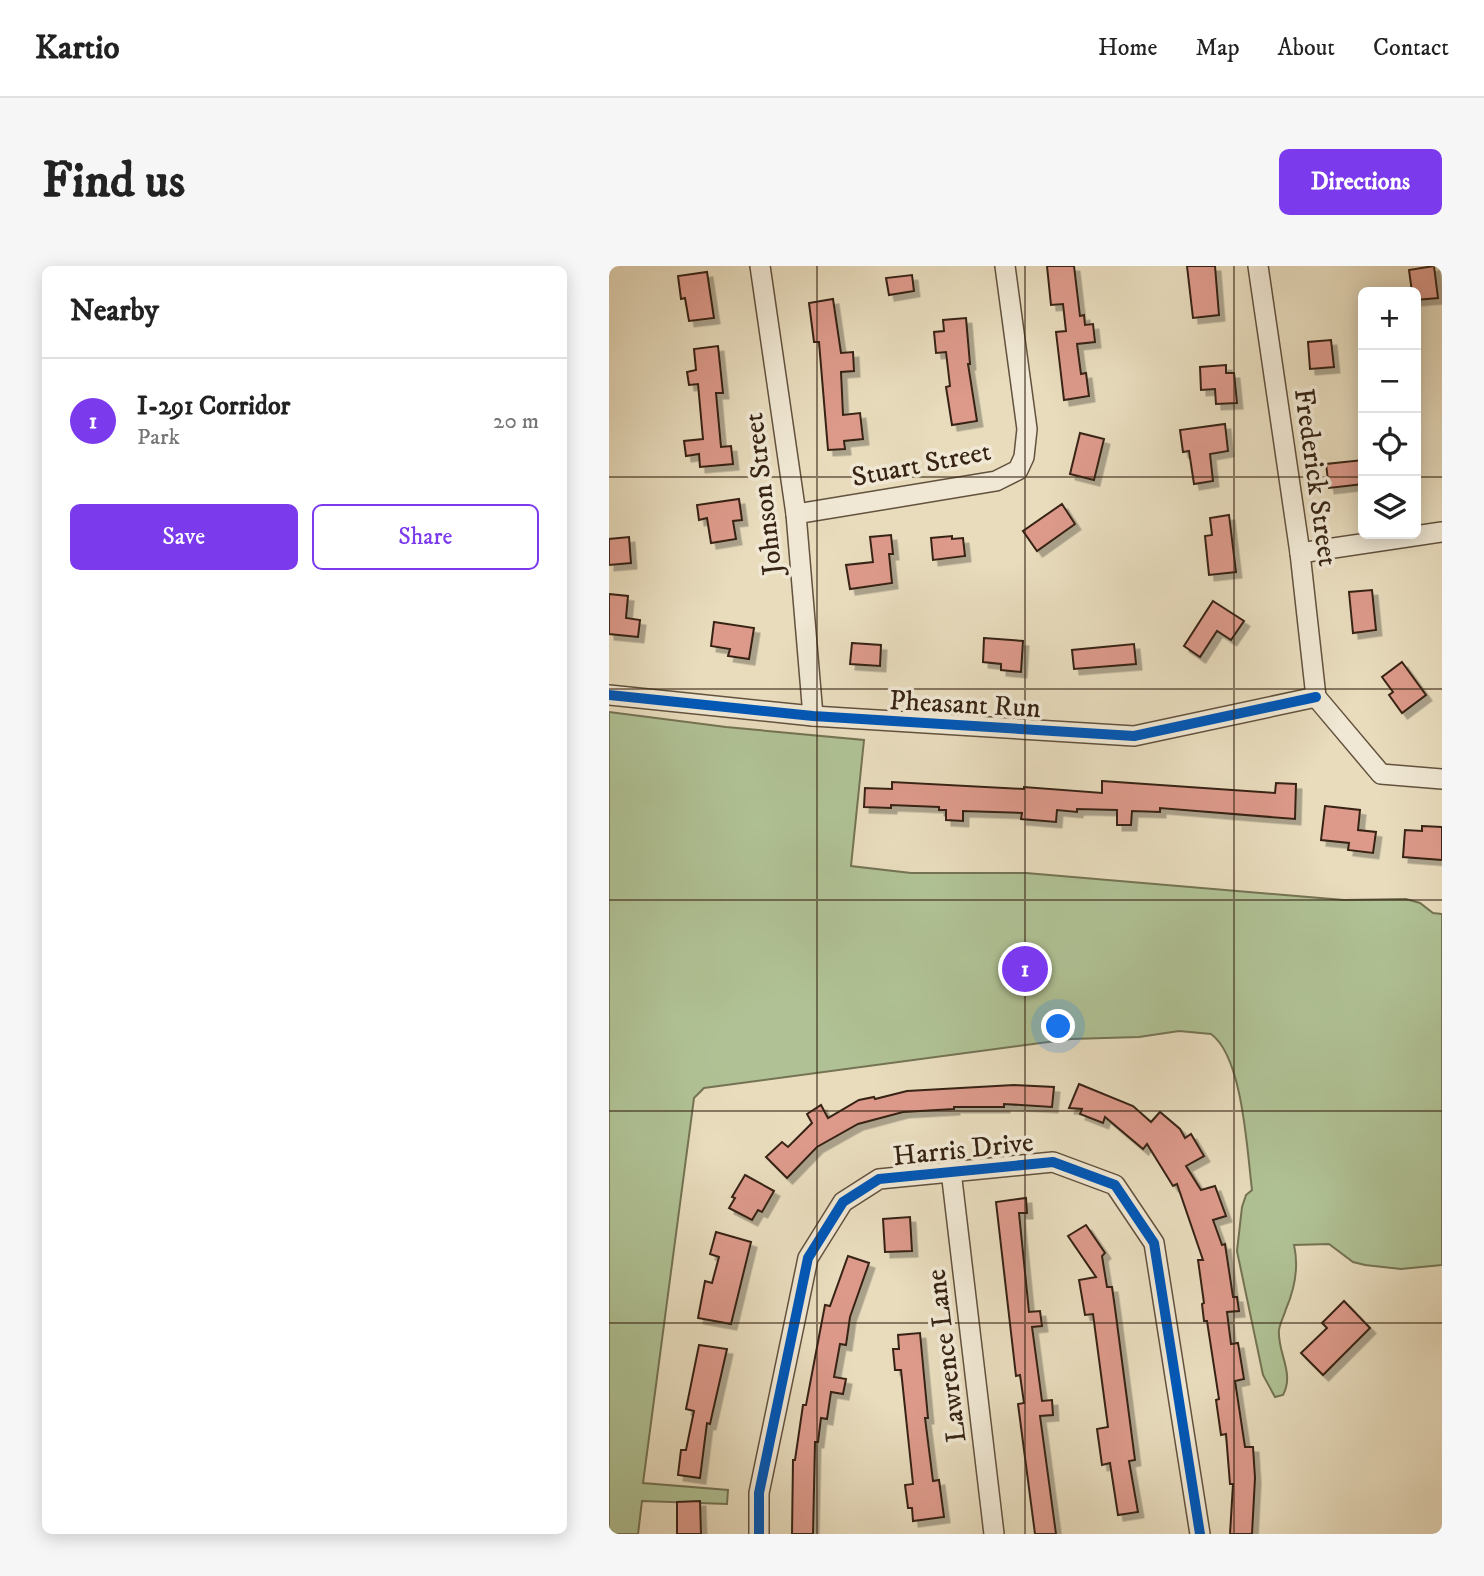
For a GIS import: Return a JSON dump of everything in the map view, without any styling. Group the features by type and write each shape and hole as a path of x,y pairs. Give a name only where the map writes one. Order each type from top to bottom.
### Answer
{"street":[{"name":"Johnson Street","path":"760,266 796,514 813,716"},
{"name":"Stuart Street","path":"796,514 996,481 1018,470 1024,457 1027,429 1005,266"},
{"name":"Frederick Street","path":"1258,266 1300,553 1316,697"},
{"path":"1300,553 1442,532"},
{"name":"Pheasant Run","path":"609,695 813,716 1134,736 1316,697"},
{"path":"1316,697 1381,774 1442,779"},
{"name":"Harris Drive","path":"759,1534 759,1493 808,1258 843,1202 879,1179 1053,1162 1115,1185 1154,1243 1200,1534"},
{"name":"Lawrence Lane","path":"951,1171 994,1534"}],"green space":[{"path":"609,712 726,727 864,740 851,866 911,873 1026,873 1344,900 1406,899 1420,903 1433,913 1442,914 1442,1265 1401,1269 1365,1265 1353,1262 1329,1244 1294,1245 1295,1277 1279,1330 1286,1387 1283,1395 1275,1397 1263,1375 1237,1251 1242,1207 1246,1195 1252,1190 1242,1106 1230,1063 1222,1046 1211,1034 1179,1031 1139,1037 1071,1039 704,1088 694,1098 643,1483 728,1490 727,1504 642,1501 638,1534 609,1534"}],"building":[{"path":"1047,266 1074,266 1080,316 1084,315 1085,325 1093,324 1095,342 1077,344 1081,374 1086,373 1089,396 1064,400 1056,332 1066,331 1063,304 1051,305"},
{"path":"1187,266 1215,266 1219,315 1193,318"},
{"path":"1434,266 1438,298 1421,300 1421,287 1411,287 1409,270"},
{"path":"707,272 714,318 689,321 685,298 681,299 678,276"},
{"path":"912,275 914,291 889,295 886,278"},
{"path":"833,299 841,353 853,352 854,371 841,372 843,415 860,413 863,439 844,441 845,449 828,450 819,342 814,342 809,303"},
{"path":"966,318 968,364 977,421 952,425 946,387 950,386 946,352 936,353 934,332 944,331 943,320"},
{"path":"1331,340 1334,367 1310,369 1308,342"},
{"path":"718,346 723,393 716,393 721,447 731,446 733,464 700,467 699,454 686,456 684,441 703,439 698,384 689,385 687,372 696,370 694,349"},
{"path":"1226,365 1226,373 1234,373 1237,403 1216,404 1215,389 1201,390 1200,367"},
{"path":"1225,424 1228,451 1210,454 1213,481 1194,484 1189,451 1183,452 1180,430"},
{"path":"1080,433 1104,439 1094,480 1070,474"},
{"path":"1358,461 1358,485 1329,488 1326,464"},
{"path":"739,499 742,520 733,521 736,539 711,543 707,518 699,520 697,505"},
{"path":"1062,504 1075,524 1037,551 1023,531"},
{"path":"1229,515 1236,572 1209,575 1205,536 1212,535 1210,518"},
{"path":"891,535 893,554 889,554 892,583 850,589 846,565 873,562 870,537"},
{"path":"952,536 952,539 963,538 965,556 933,560 931,538"},
{"path":"629,537 631,563 609,565 609,539"},
{"path":"1372,590 1376,630 1353,633 1349,592"},
{"path":"609,594 628,596 626,618 640,620 638,637 609,634"},
{"path":"1213,601 1244,621 1231,640 1217,631 1200,657 1184,646"},
{"path":"714,622 754,628 749,659 728,656 730,649 711,646"},
{"path":"984,638 1023,641 1021,672 1001,670 1001,664 983,662"},
{"path":"852,643 881,645 880,666 850,664"},
{"path":"1134,644 1136,664 1074,669 1072,650"},
{"path":"1402,662 1426,695 1402,713 1389,695 1393,692 1382,677"},
{"path":"1102,781 1275,793 1276,783 1296,784 1295,819 1160,808 1160,812 1132,811 1131,825 1117,825 1117,810 1077,809 1077,812 1057,810 1056,822 1021,819 1022,813 963,811 963,821 946,820 946,810 939,810 939,807 864,807 865,788 892,789 892,782 1102,793"},
{"path":"1325,806 1360,810 1358,830 1376,832 1373,853 1348,850 1349,843 1321,840"},
{"path":"1422,826 1442,827 1442,860 1403,857 1405,830 1422,831"},
{"path":"1079,1084 1133,1106 1151,1122 1160,1112 1180,1129 1185,1138 1191,1134 1204,1156 1186,1166 1201,1190 1215,1186 1226,1216 1213,1220 1222,1245 1225,1244 1233,1297 1237,1297 1239,1311 1227,1312 1231,1344 1238,1343 1244,1379 1235,1381 1245,1447 1253,1447 1255,1478 1252,1534 1230,1534 1233,1484 1230,1484 1226,1434 1221,1435 1216,1400 1219,1399 1207,1321 1204,1321 1198,1260 1203,1260 1177,1184 1173,1186 1147,1144 1143,1149 1105,1117 1103,1123 1080,1114 1082,1109 1069,1108"},
{"path":"1014,1085 1054,1087 1052,1107 1004,1104 1004,1107 954,1107 903,1112 858,1124 817,1147 787,1178 766,1157 782,1142 788,1147 812,1123 807,1114 821,1105 828,1118 859,1100 907,1091"},
{"path":"745,1175 774,1191 762,1212 758,1210 752,1220 729,1208"},
{"path":"1026,1198 1027,1213 1019,1213 1029,1312 1040,1311 1042,1326 1032,1327 1042,1401 1052,1400 1053,1415 1040,1416 1056,1534 1035,1534 1018,1404 1024,1403 1020,1375 1016,1376 996,1202"},
{"path":"910,1217 912,1251 885,1252 883,1219"},
{"path":"1086,1225 1105,1253 1102,1256 1107,1287 1112,1287 1135,1460 1129,1461 1138,1512 1118,1515 1110,1463 1102,1465 1097,1429 1108,1427 1093,1314 1085,1315 1079,1280 1096,1277 1068,1236"},
{"path":"716,1232 751,1242 731,1324 698,1318 705,1281 712,1283 719,1257 710,1254"},
{"path":"848,1256 869,1263 850,1317 846,1345 840,1344 834,1377 846,1379 843,1394 831,1392 827,1419 821,1418 818,1442 815,1442 813,1534 792,1534 793,1460 803,1405 806,1405 825,1305 830,1306"},
{"path":"1344,1301 1370,1328 1323,1375 1301,1353 1327,1328 1322,1323"},
{"path":"920,1333 928,1418 925,1418 933,1481 939,1480 944,1517 913,1521 905,1485 913,1484 901,1370 895,1370 893,1349 899,1349 898,1335"},
{"path":"699,1345 727,1349 710,1424 707,1423 700,1478 678,1475 681,1450 686,1450 694,1411 686,1409"},
{"path":"700,1501 701,1534 677,1534 677,1502"}],"cycle path":[{"path":"609,695 813,716 1134,736 1316,697"},
{"path":"759,1534 759,1493 808,1258 843,1202 879,1179 1053,1162 1115,1185 1154,1243 1200,1534"}],"place":[{"name":"I-291 Corridor","path":"1025,969"}]}
